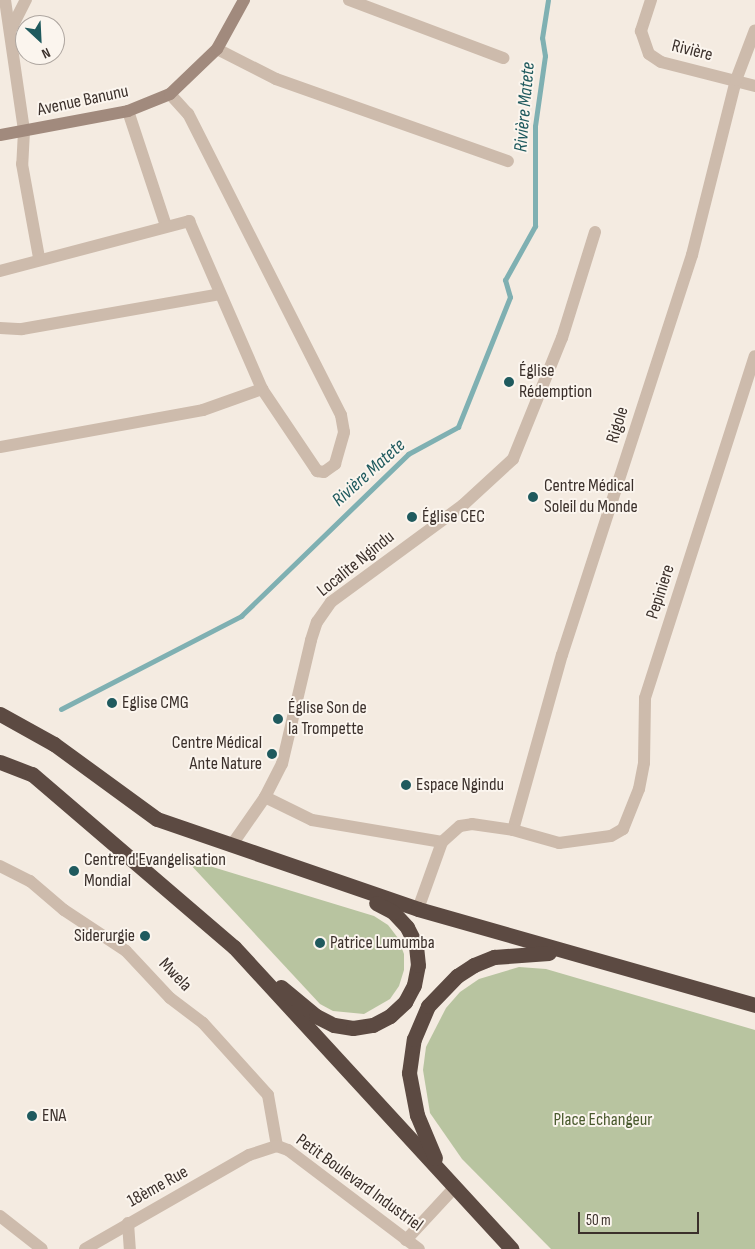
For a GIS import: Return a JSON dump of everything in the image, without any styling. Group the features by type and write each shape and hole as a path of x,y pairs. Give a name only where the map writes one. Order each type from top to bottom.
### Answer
{"highway":[{"path":"0,714 54,744 157,820 314,876 418,910 755,1005"},
{"path":"0,754 32,774 316,1016 334,1025 363,1026 390,1016 405,1002 414,985 418,965 416,945 407,927 393,912 314,876"},
{"path":"0,762 32,774"},
{"path":"234,947 512,1249"},
{"path":"442,1172 417,1115 409,1073 414,1039 428,1006 456,976 494,957 544,952 590,959"}],"street":[{"path":"5,0 24,131 22,164 39,258"},
{"path":"10,29 26,0"},
{"name":"Avenue Banunu","path":"0,135 128,111 170,94 217,50 244,0"},
{"path":"349,0 503,58"},
{"name":"Rivière","path":"651,0 640,31 649,54 661,62 755,86"},
{"name":"Rigole","path":"513,830 562,656 692,255 736,80 755,30"},
{"path":"217,50 276,79 508,161"},
{"path":"0,270 39,258 189,221 262,389 317,470 324,472 335,464 344,432 341,416 188,114 170,94"},
{"path":"128,111 166,226"},
{"name":"Localite Ngindu","path":"231,846 265,797 282,764 317,622 331,602 462,505 513,459 562,338 596,232"},
{"path":"0,328 22,329 220,294"},
{"name":"Pepiniere","path":"513,830 559,843 611,836 623,829 639,789 644,763 645,698 755,356"},
{"path":"0,447 202,410 262,389"},
{"path":"265,797 312,820 442,842"},
{"path":"418,910 442,842 460,826 472,824 513,830"},
{"name":"Mwela","path":"0,866 30,881 64,910 126,951 170,998 203,1023 268,1095 277,1146"},
{"name":"Petit Boulevard Industriel","path":"249,1155 277,1146 288,1150 419,1249"},
{"name":"18ème Rue","path":"85,1249 249,1155"},
{"path":"406,1240 455,1187"},
{"path":"0,1216 42,1249"},
{"path":"128,1223 130,1249"}],"green space":[{"path":"193,861 374,916 388,925 398,938 404,954 404,970 399,986 390,999 364,1014 333,1011 320,1004 190,864"},
{"name":"Place Echangeur","path":"519,967 546,969 755,1030 755,1249 551,1249 462,1159 430,1113 423,1070 426,1047 446,1008 460,992 479,979"}],"waterway":[{"name":"Rivière Matete","path":"61,709 241,616 408,454 458,427 510,297 505,280 535,226 535,126 545,56 542,38 548,0"}],"place":[{"name":"Église Rédemption","path":"509,382"},
{"name":"Centre Médical Soleil du Monde","path":"533,497"},
{"name":"Église CEC","path":"412,517"},
{"name":"Eglise CMG","path":"112,703"},
{"name":"Église Son de la Trompette","path":"278,719"},
{"name":"Centre Médical Ante Nature","path":"272,754"},
{"name":"Espace Ngindu","path":"406,785"},
{"name":"Centre d'Evangelisation Mondial","path":"74,871"},
{"name":"Siderurgie","path":"145,936"},
{"name":"Patrice Lumumba","path":"320,943"},
{"name":"ENA","path":"32,1116"}]}
